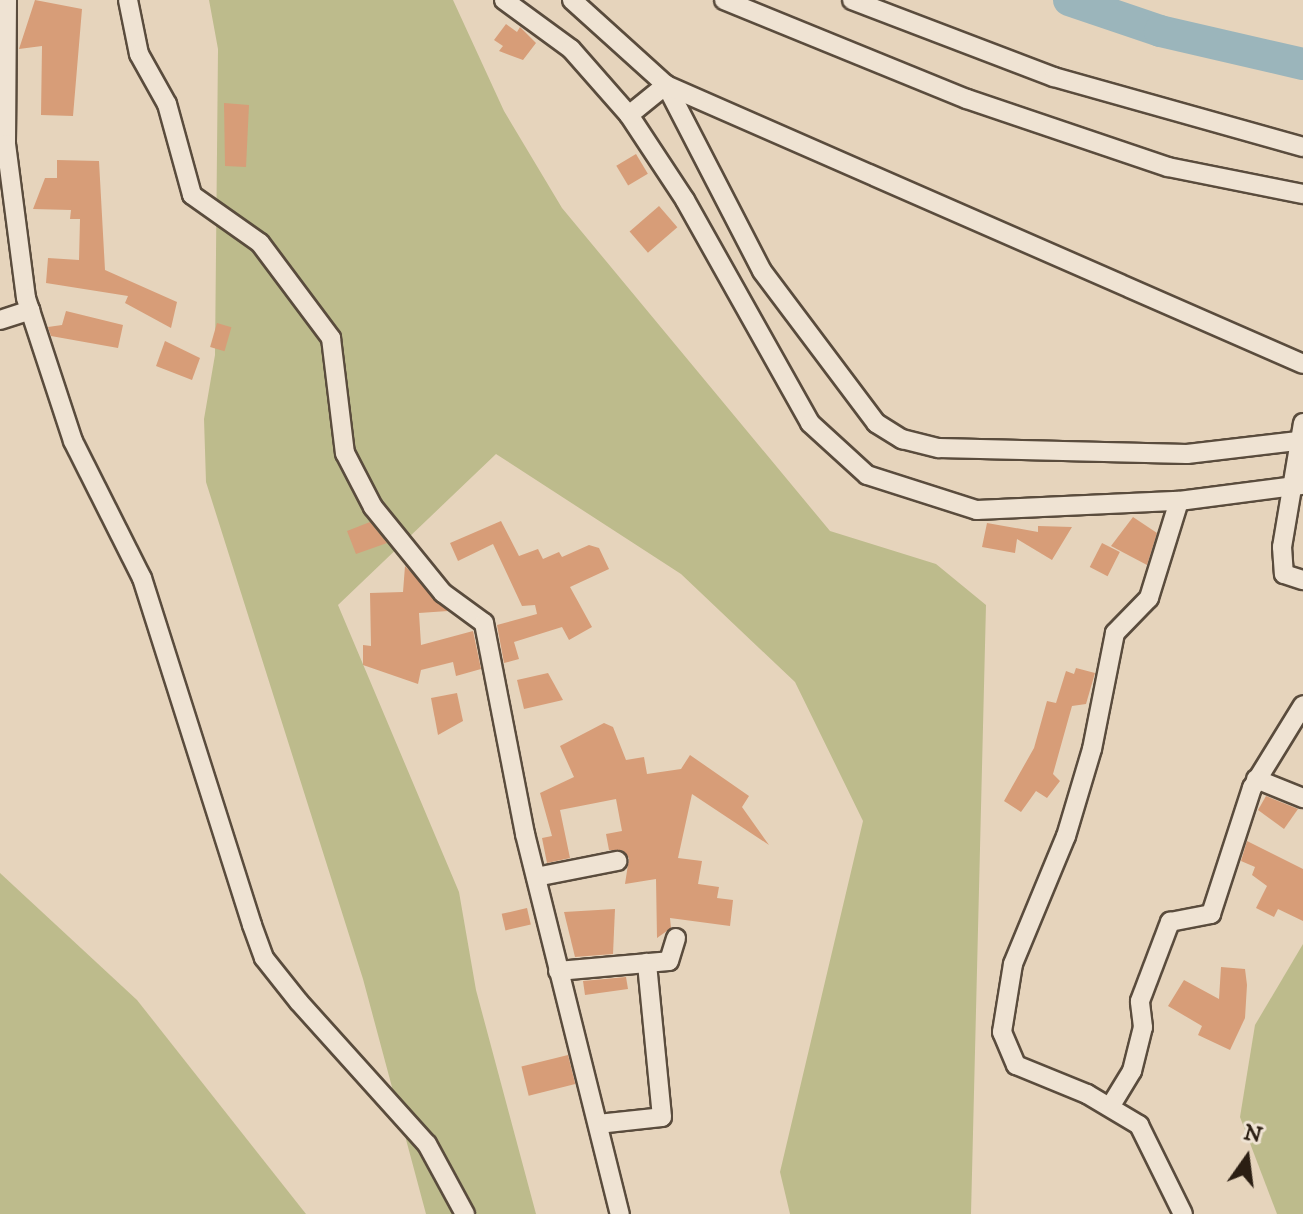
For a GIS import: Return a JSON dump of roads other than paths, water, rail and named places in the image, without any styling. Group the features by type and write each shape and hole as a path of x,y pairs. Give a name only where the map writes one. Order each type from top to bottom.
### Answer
{"street":[{"path":"7,0 6,144 30,310 73,441 142,578 264,958 407,1117 465,1214"},
{"path":"128,0 139,54 167,104 192,195 260,243 331,338 345,453 373,507 443,593 484,623 536,877 620,1214"},
{"path":"504,0 571,49 629,115 685,200 810,423 845,461 898,490 977,510 1179,501 1299,486"},
{"path":"572,0 666,85 1303,364"},
{"path":"724,0 967,99 1125,153 1303,194"},
{"path":"852,0 1054,77 1303,147"},
{"path":"629,115 666,85"},
{"path":"666,85 762,271 876,423 902,439 939,448 1187,454 1300,432 1299,486 1284,574 1303,580"},
{"path":"0,320 30,310"},
{"path":"1179,501 1149,598 1115,633 1092,749 1066,836 1013,964 1002,1032 1016,1065 1110,1107 1139,1125 1183,1214"},
{"path":"1110,1107 1132,1071 1151,961 1170,922 1211,914 1256,779 1303,705"},
{"path":"1256,779 1303,798"},
{"path":"536,877 617,861"},
{"path":"558,971 669,961 676,938"},
{"path":"598,1124 662,1117 647,963"}],"waterway":[{"path":"1069,0 1160,31 1303,64"}]}
